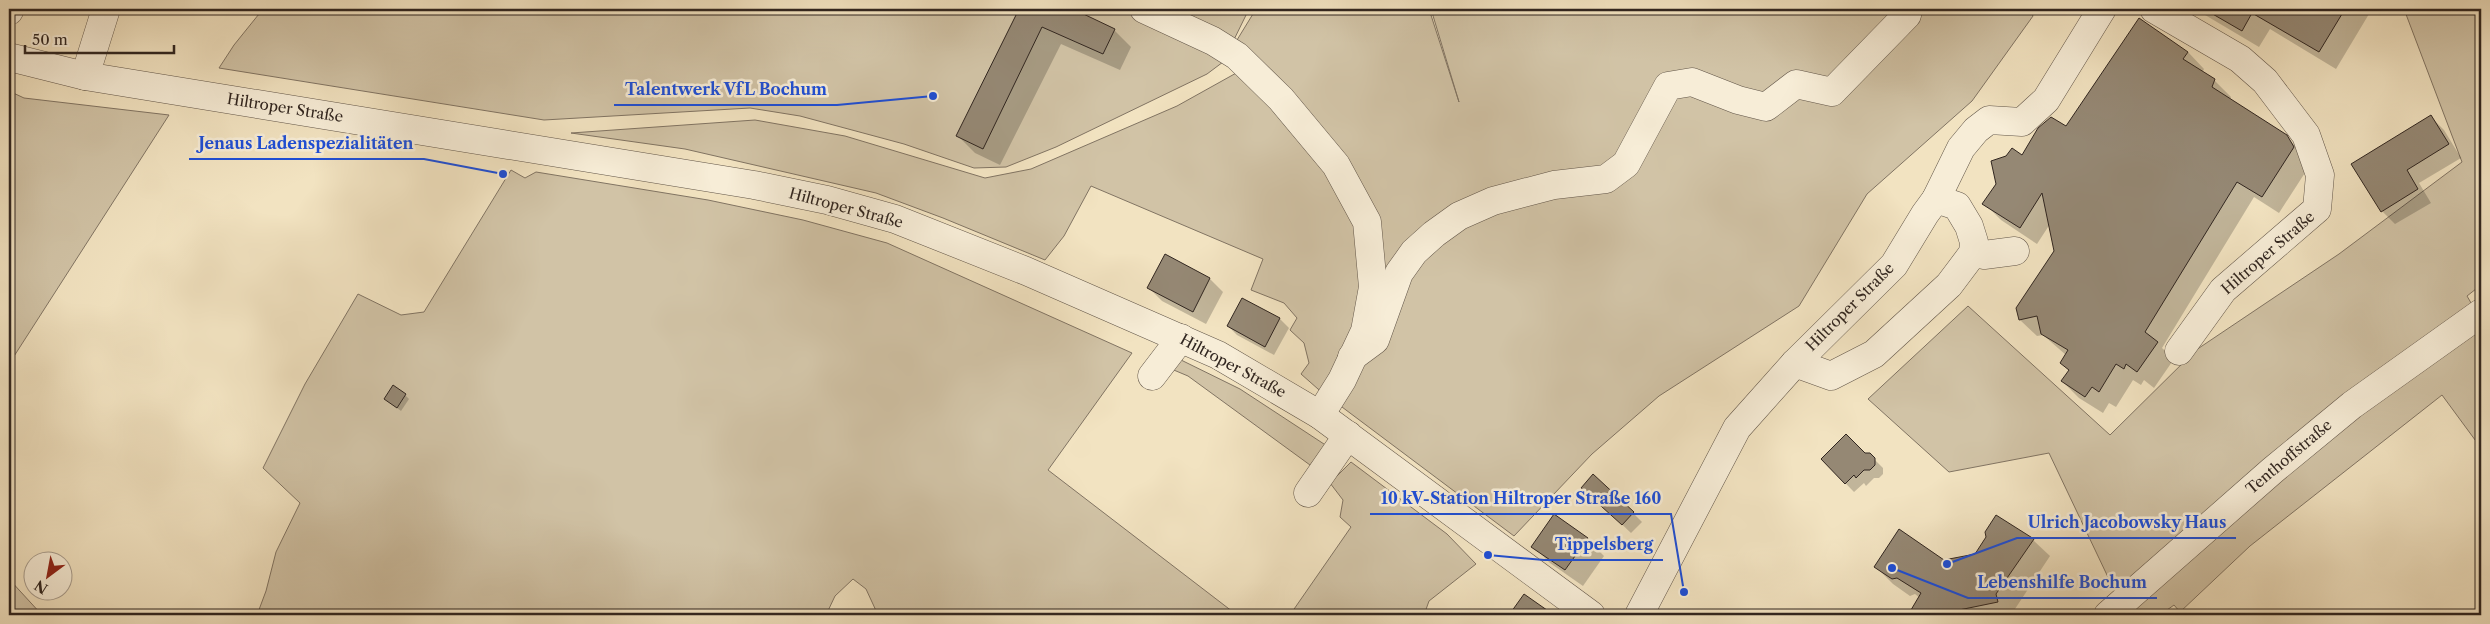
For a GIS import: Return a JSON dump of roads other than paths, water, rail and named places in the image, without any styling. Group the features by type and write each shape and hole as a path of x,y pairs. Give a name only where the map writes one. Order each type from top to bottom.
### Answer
{"street":[{"path":"85,76 106,9"},
{"path":"1144,9 1213,40 1237,56 1281,99 1336,165 1367,222 1373,287 1365,331 1342,380 1320,415"},
{"path":"1352,357 1375,340 1399,273 1414,252 1459,216 1493,201 1528,190 1606,179 1626,164 1668,86 1692,82 1738,100 1766,107 1796,84 1832,92 1907,15 1908,9"},
{"name":"Hiltroper Straße","path":"1640,615 1737,428 1795,363 1894,265 1924,214 1936,199 1961,148 1976,130 1989,120 2022,122 2046,100 2102,9"},
{"name":"Hiltroper Straße","path":"2154,9 2240,59 2265,81 2306,135 2320,175 2317,209 2223,290 2179,351"},
{"name":"Hiltroper Straße","path":"9,57 85,76 754,185 827,200 904,222 1026,271 1218,354 1320,415 1587,614"},
{"path":"1936,199 1957,206 1970,226 1974,242 1973,253 1984,255 2014,251"},
{"name":"Hiltroper Straße","path":"1795,363 1831,376 1874,354 1949,285 1973,253"},
{"name":"Tenthoffstraße","path":"2108,615 2273,470 2352,405 2481,313"},
{"path":"1152,376 1181,338"},
{"path":"1308,492 1348,435"}],"place":[{"name":"Talentwerk VfL Bochum","path":"933,96"},
{"name":"Jenaus Ladenspezialitäten","path":"503,174"},
{"name":"Tippelsberg","path":"1488,555"},
{"name":"Ulrich Jacobowsky Haus","path":"1947,564"},
{"name":"Lebenshilfe Bochum","path":"1892,568"},
{"name":"10 kV-Station Hiltroper Straße 160","path":"1684,592"}]}
